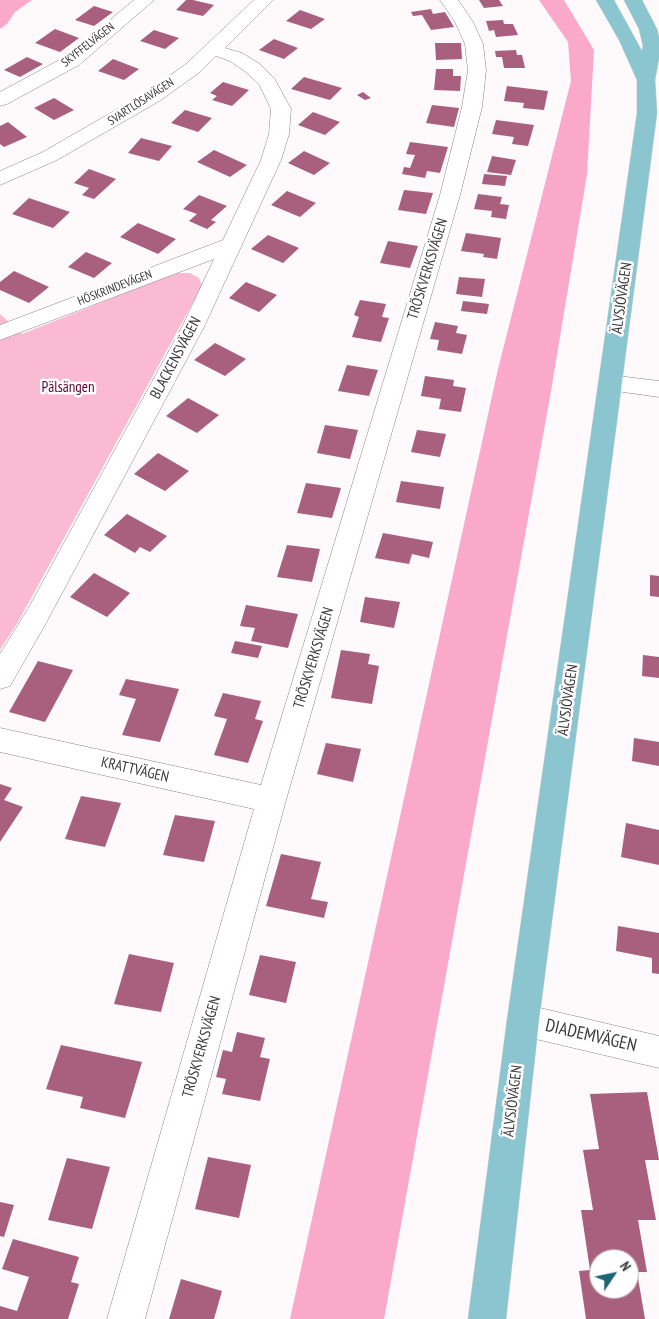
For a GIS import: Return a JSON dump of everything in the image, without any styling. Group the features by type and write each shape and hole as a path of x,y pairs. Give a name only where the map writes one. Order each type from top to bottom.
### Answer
{"main road":[{"name":"ÄLVSJÖVÄGEN","path":"605,0 628,40 646,80"},
{"name":"ÄLVSJÖVÄGEN","path":"487,1319 523,1020 647,113 646,80 652,46 648,29 634,0"}],"street":[{"name":"SKYFFELVÄGEN","path":"0,100 72,61 146,0"},
{"name":"SVARTLÖSAVÄGEN","path":"0,179 58,152 146,101 193,68 214,50 264,0"},
{"name":"TRÖSKVERKSVÄGEN","path":"126,1319 271,800 450,195 472,107 477,70 474,44 464,22 448,0"},
{"name":"BLACKENSVÄGEN","path":"0,678 37,616 212,288 230,244 271,160 279,134 281,109 268,82 236,57 214,50"},
{"name":"HÖSKRINDEVÄGEN","path":"0,333 230,244"},
{"path":"610,383 659,389"},
{"name":"KRATTVÄGEN","path":"0,740 271,800"},
{"name":"DIADEMVÄGEN","path":"523,1020 659,1052"}],"green space":[{"name":"Pälsängen","path":"175,273 190,273 199,278 202,286 18,622 0,650 0,314 22,334"}],"shaded area":[{"path":"0,0 32,0 15,12 7,24 0,29"},
{"path":"539,0 564,0 594,50 587,174 551,391 384,1319 290,1319 498,369 571,81 568,42"}],"building":[{"path":"186,0 214,5 203,16 176,10"},
{"path":"479,0 499,0 503,6 484,8"},
{"path":"94,6 113,12 94,26 75,20"},
{"path":"431,9 433,14 445,12 454,27 431,30 422,15 413,16 411,12"},
{"path":"300,10 325,19 311,29 286,21"},
{"path":"503,20 504,24 513,24 518,35 496,37 494,30 489,31 486,21"},
{"path":"55,29 79,38 60,52 35,43"},
{"path":"154,30 179,38 165,49 140,41"},
{"path":"274,39 298,48 284,59 259,50"},
{"path":"435,43 461,43 462,59 436,60"},
{"path":"516,50 517,55 522,55 525,68 504,68 502,57 496,57 495,51"},
{"path":"27,57 43,64 20,77 4,70"},
{"path":"113,59 139,69 124,80 98,71"},
{"path":"436,69 453,69 453,76 461,76 460,91 434,90"},
{"path":"304,77 342,88 330,100 291,89"},
{"path":"223,82 249,90 232,106 212,100 217,96 210,93"},
{"path":"507,86 548,91 544,110 523,108 524,103 504,101"},
{"path":"363,92 371,98 365,100 357,95"},
{"path":"54,98 74,110 54,120 34,108"},
{"path":"432,105 459,108 454,127 426,123"},
{"path":"185,110 212,118 198,132 171,123"},
{"path":"313,112 340,122 325,135 298,125"},
{"path":"496,120 534,125 528,146 512,144 514,137 492,134"},
{"path":"8,122 27,137 4,147 0,144 0,126"},
{"path":"141,138 172,146 159,161 128,153"},
{"path":"410,142 448,147 440,173 427,171 425,178 402,174 404,167 410,168 415,155 406,154"},
{"path":"214,150 247,165 230,177 197,162"},
{"path":"304,151 330,163 314,175 288,163"},
{"path":"492,156 516,160 511,175 487,172"},
{"path":"89,169 116,179 94,199 82,195 89,188 74,183"},
{"path":"484,174 507,176 505,186 482,184"},
{"path":"404,190 433,193 426,214 398,210"},
{"path":"287,191 316,203 300,217 271,205"},
{"path":"478,194 502,197 500,204 509,205 506,219 491,217 492,211 474,209"},
{"path":"199,195 227,206 211,220 216,222 207,229 189,221 197,214 183,209"},
{"path":"29,198 70,212 53,228 12,214"},
{"path":"138,223 176,239 158,254 120,237"},
{"path":"466,233 501,238 497,259 483,257 484,254 461,251"},
{"path":"268,235 299,248 283,263 251,249"},
{"path":"388,241 418,246 410,268 380,263"},
{"path":"86,252 112,263 94,278 68,267"},
{"path":"14,271 49,287 29,303 0,290 0,282"},
{"path":"459,277 485,279 482,297 456,294"},
{"path":"246,282 277,295 259,312 229,298"},
{"path":"360,300 386,304 382,317 389,318 381,342 352,337 359,317 354,315"},
{"path":"463,301 489,304 487,314 461,311"},
{"path":"435,322 458,326 456,333 467,335 462,354 437,350 439,340 430,339"},
{"path":"215,343 246,359 225,376 194,360"},
{"path":"347,365 378,370 369,396 338,391"},
{"path":"425,376 454,380 453,386 466,388 461,412 439,409 441,399 421,396"},
{"path":"188,398 219,415 197,433 166,416"},
{"path":"325,425 358,430 350,459 317,453"},
{"path":"417,430 446,434 440,457 411,452"},
{"path":"158,453 189,471 165,491 134,474"},
{"path":"401,481 444,487 440,509 396,502"},
{"path":"306,483 341,488 332,518 297,513"},
{"path":"127,514 167,536 150,552 140,547 135,553 104,535"},
{"path":"383,533 433,542 429,558 412,554 409,564 375,558"},
{"path":"287,545 320,549 312,582 277,577"},
{"path":"94,573 130,593 107,617 70,597"},
{"path":"650,575 659,576 659,597 650,596"},
{"path":"365,597 400,602 394,628 360,622"},
{"path":"246,605 298,614 288,648 251,641 255,628 240,626"},
{"path":"235,641 262,646 258,658 231,653"},
{"path":"341,650 370,654 368,664 379,666 372,704 331,698"},
{"path":"643,655 659,657 659,678 642,676"},
{"path":"38,661 73,670 45,722 9,712"},
{"path":"126,679 179,689 160,742 122,735 136,699 119,695"},
{"path":"223,693 261,701 255,719 263,721 248,763 214,755 227,719 214,716"},
{"path":"634,738 659,742 659,766 632,761"},
{"path":"326,743 361,749 353,782 317,774"},
{"path":"0,784 12,788 4,800 23,807 0,842"},
{"path":"81,796 121,803 105,847 65,839"},
{"path":"175,815 215,821 204,862 163,855"},
{"path":"626,823 659,830 659,865 621,857"},
{"path":"281,854 321,862 311,899 328,902 324,918 266,906"},
{"path":"618,926 659,933 659,974 652,973 652,958 616,951"},
{"path":"129,954 174,963 161,1012 114,1004"},
{"path":"260,955 296,962 286,1003 249,995"},
{"path":"237,1032 265,1038 260,1057 270,1059 260,1101 222,1094 226,1079 216,1077 223,1050 232,1052"},
{"path":"61,1045 142,1062 125,1118 80,1108 83,1097 46,1089"},
{"path":"647,1092 659,1160 645,1160 656,1220 638,1220 647,1272 639,1272 639,1249 589,1249 589,1263 581,1210 593,1210 583,1150 599,1149 590,1094"},
{"path":"208,1157 251,1165 239,1218 195,1209"},
{"path":"67,1158 110,1167 92,1229 48,1220"},
{"path":"0,1202 14,1205 4,1237 0,1236"},
{"path":"13,1239 79,1257 71,1282 79,1284 68,1319 0,1319 0,1306 17,1311 29,1277 2,1269"},
{"path":"589,1270 589,1299 639,1299 639,1284 645,1319 586,1319 579,1271"},
{"path":"181,1279 222,1291 214,1319 169,1319"}]}
